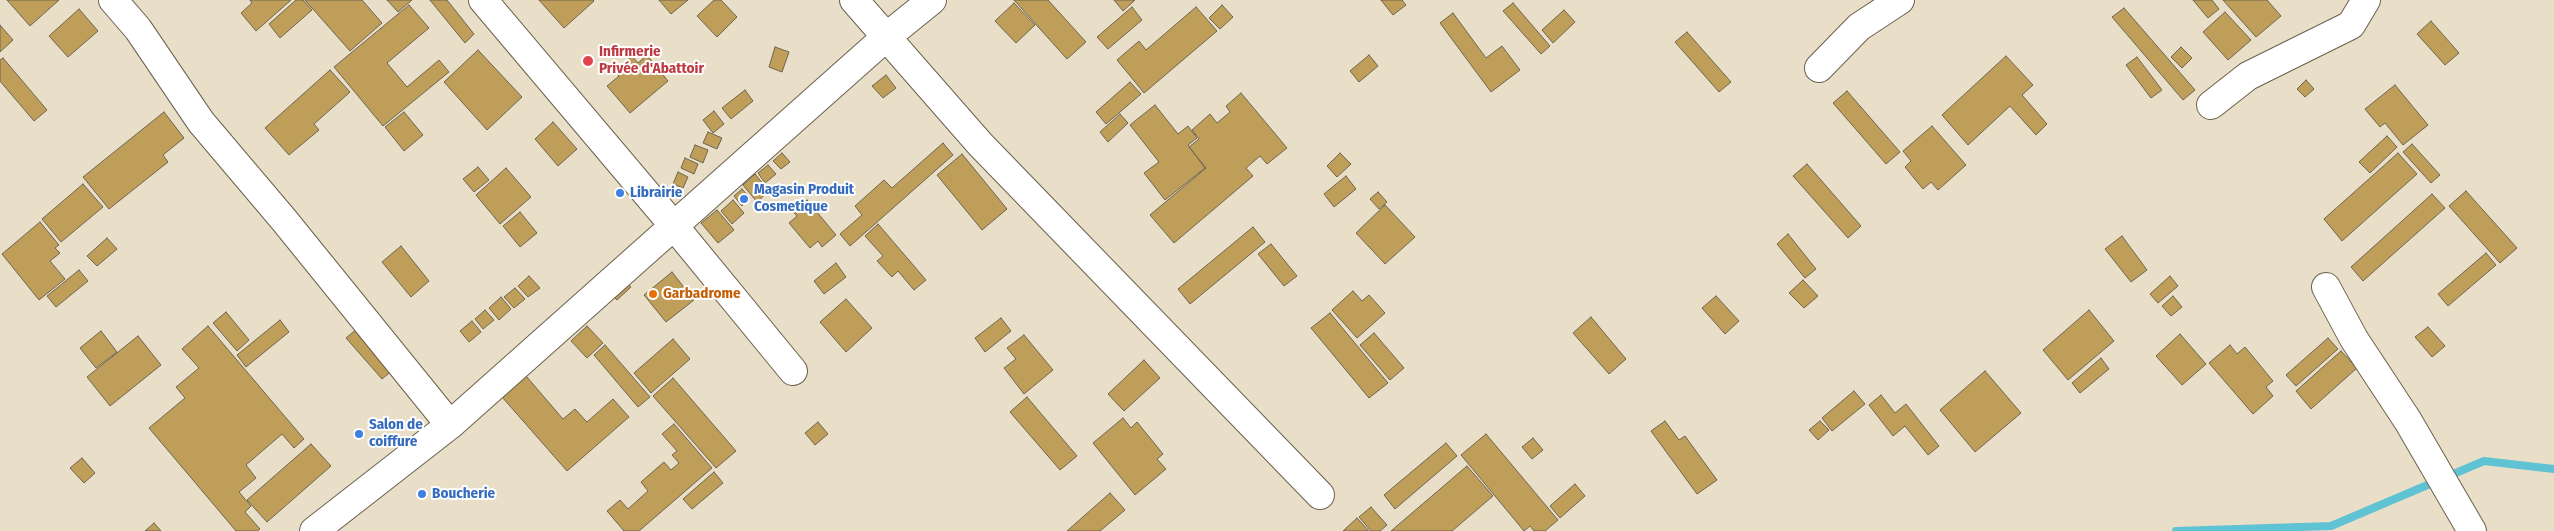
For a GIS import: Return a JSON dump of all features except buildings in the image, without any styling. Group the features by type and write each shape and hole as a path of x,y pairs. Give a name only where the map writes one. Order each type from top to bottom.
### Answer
{"street":[{"path":"113,0 138,29 201,122 284,220 450,425"},
{"path":"483,0 674,226 793,371"},
{"path":"854,0 885,38 980,144 1320,495"},
{"path":"314,531 450,425 885,38 932,0"},
{"path":"1819,68 1859,27 1900,0"},
{"path":"2211,105 2248,76 2350,26 2366,0"},
{"path":"2326,286 2354,339 2408,421 2472,531"}],"waterway":[{"path":"2176,531 2331,526 2484,461 2554,469"}],"place":[{"name":"Infirmerie Privée d'Abattoir","path":"588,61"},
{"name":"Librairie","path":"620,193"},
{"name":"Magasin Produit Cosmetique","path":"744,199"},
{"name":"Garbadrome","path":"653,294"},
{"name":"Salon de coiffure","path":"359,434"},
{"name":"Boucherie","path":"422,494"}]}
